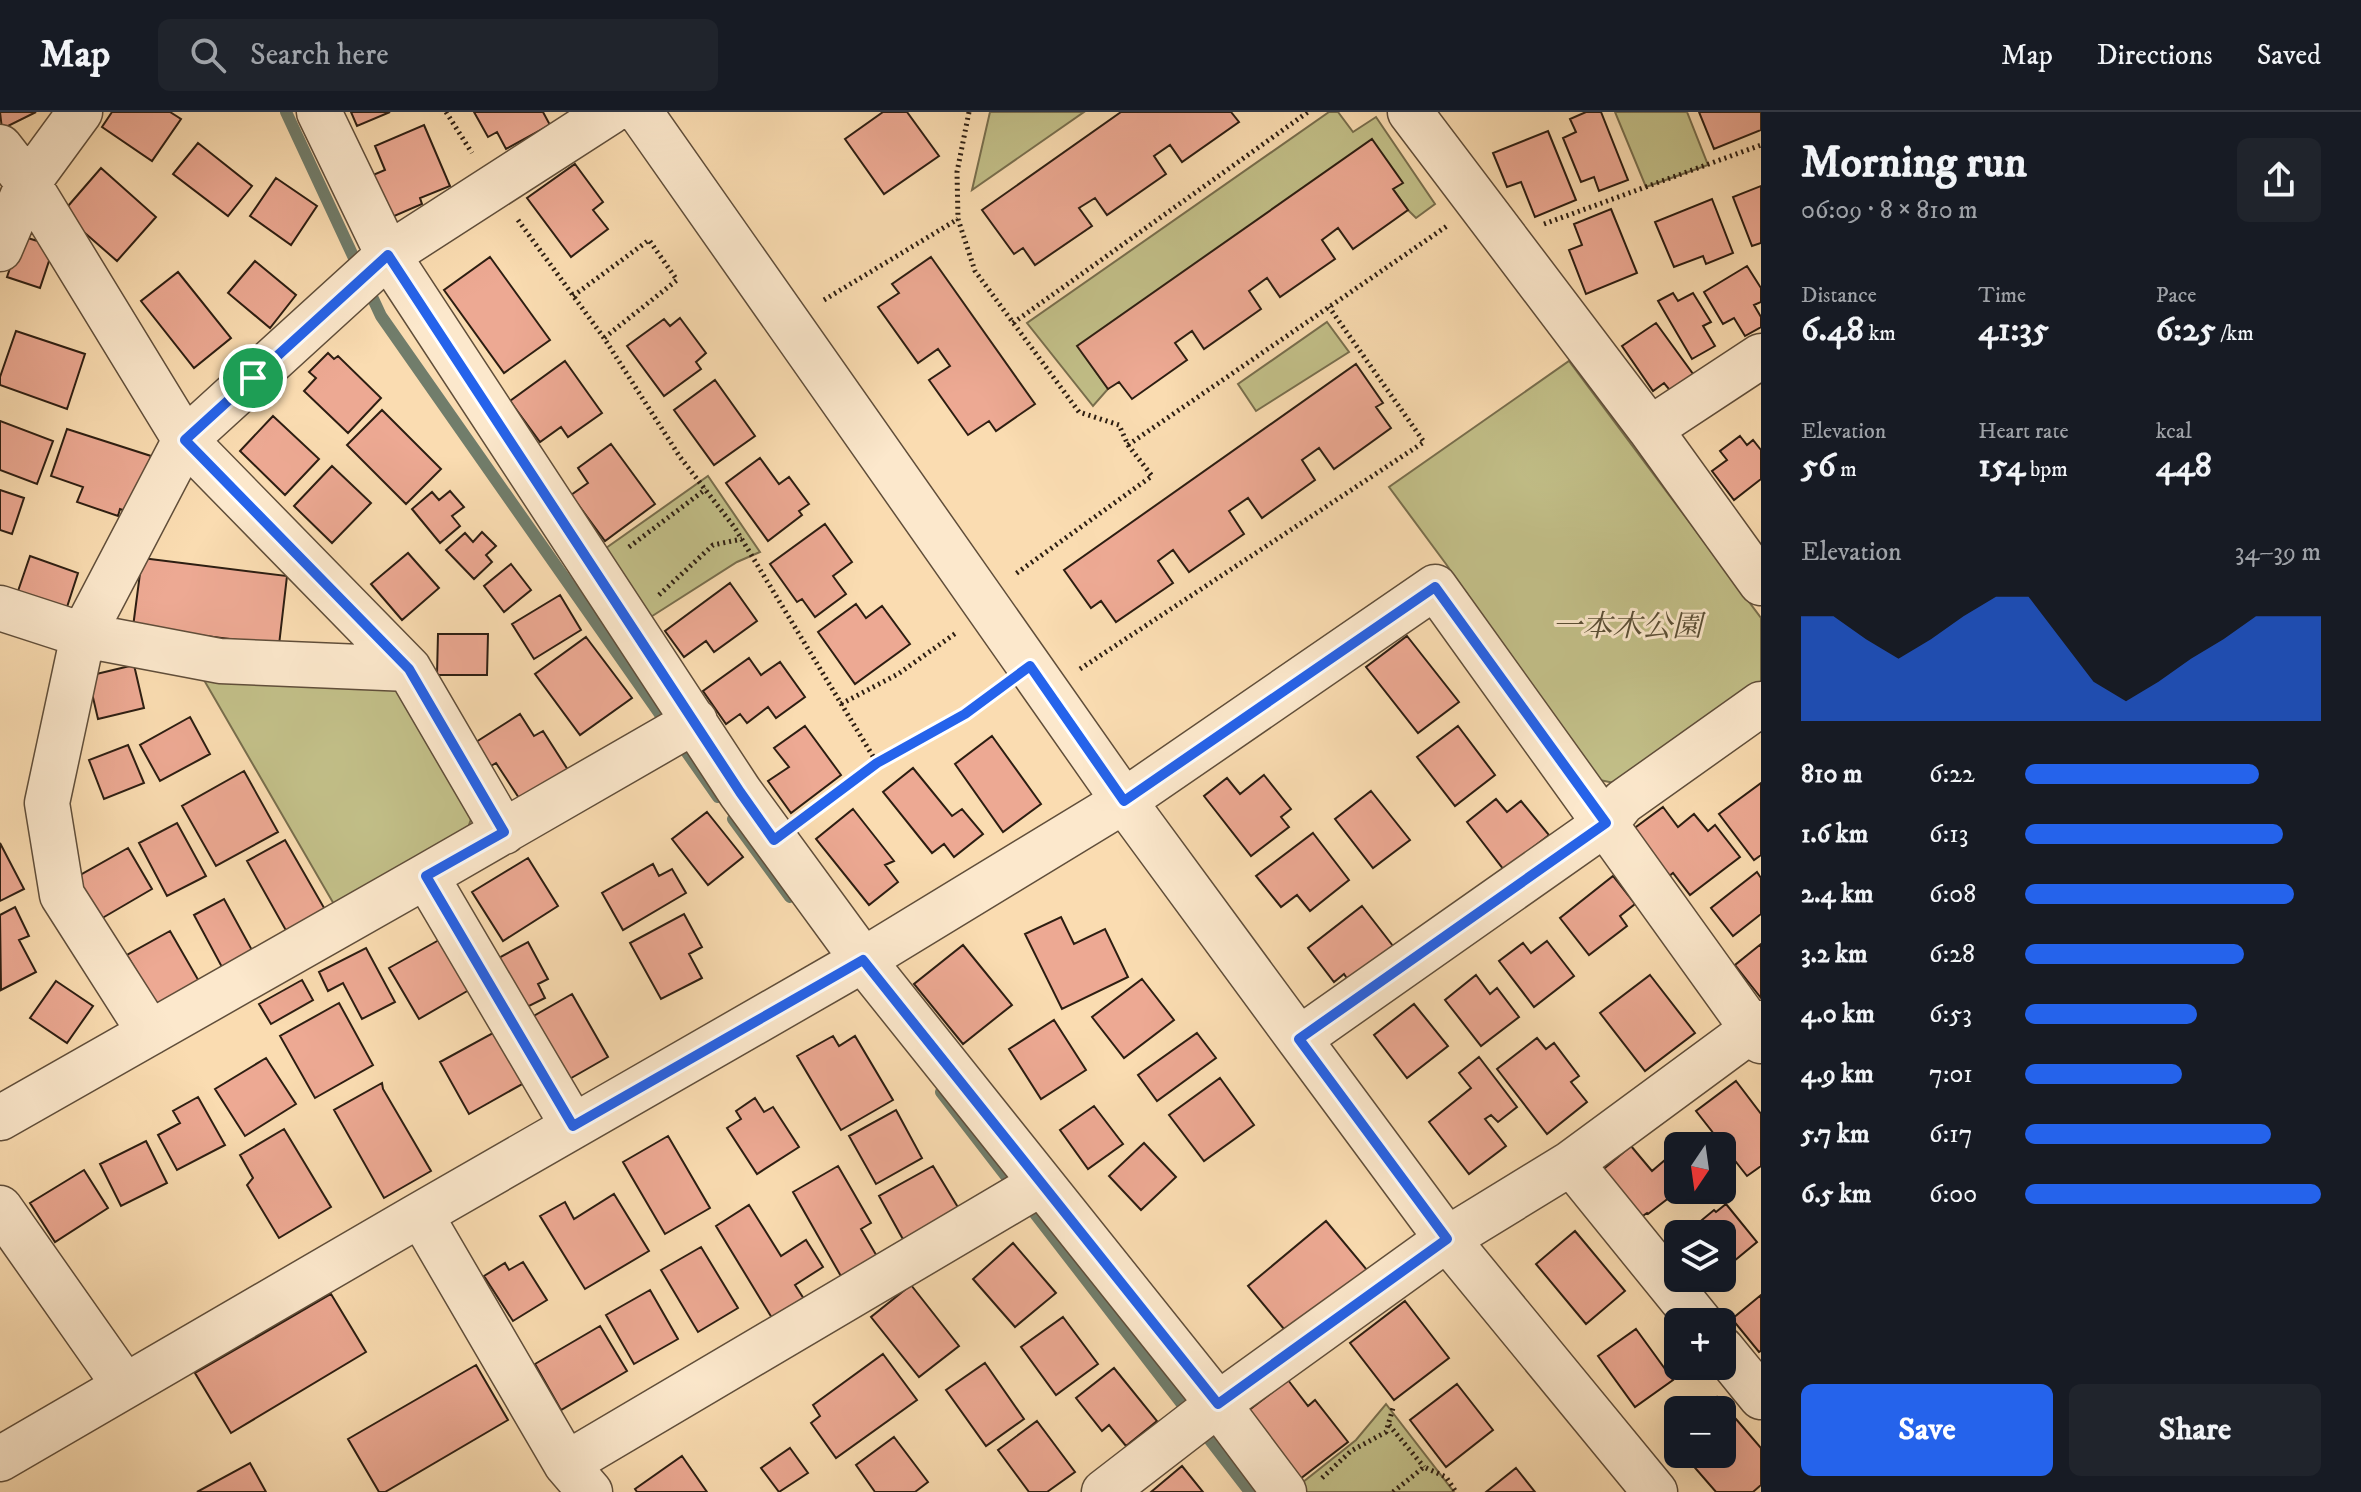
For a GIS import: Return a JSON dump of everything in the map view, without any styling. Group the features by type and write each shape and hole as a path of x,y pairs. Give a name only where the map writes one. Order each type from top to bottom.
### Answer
{"street":[{"path":"0,249 28,183 80,112"},
{"path":"319,112 388,255 774,840 863,960 1218,1404 1302,1486"},
{"path":"150,1033 62,895 59,880 47,803 83,635 185,440 388,255 610,112"},
{"path":"640,112 1000,594 1030,666 1124,801 1299,1039 1447,1239 1655,1492"},
{"path":"1419,114 1479,203 1650,429 1761,583"},
{"path":"0,147 28,183 185,440 409,669 504,832"},
{"path":"1650,429 1761,356"},
{"path":"0,1459 863,960 1124,801 1435,587 1758,1031 1571,1163 1447,1239 1218,1404 1104,1492"},
{"path":"0,608 83,635 220,661 409,669"},
{"path":"1299,1039 1606,823 1623,802 1761,704"},
{"path":"0,1118 695,721"},
{"path":"426,876 573,1126"},
{"path":"1571,1163 1689,1308"},
{"path":"414,1218 429,1229 578,1478 1040,1184"},
{"path":"0,1208 125,1386"},
{"path":"1736,1366 1761,1397"}],"path":[{"path":"841,704 898,674 1152,476 1128,445 1119,425 1079,412 975,271 958,219 957,172 969,112"},
{"path":"1013,323 1308,112"},
{"path":"1505,238 1761,145"},
{"path":"494,187 604,338 680,457 742,539 877,763"},
{"path":"1128,445 1479,203"},
{"path":"816,304 958,219"},
{"path":"573,296 649,240 677,280 604,338"},
{"path":"1079,670 1424,442 1329,307"},
{"path":"623,551 706,489"},
{"path":"656,597 713,545 742,539"},
{"path":"774,840 877,763 965,714 1030,666"},
{"path":"1302,1486 1351,1451 1386,1432 1393,1408"},
{"path":"1388,1424 1424,1467 1446,1477 1456,1492"},
{"path":"1393,1492 1424,1467"}],"green space":[{"path":"990,112 1084,112 972,190"},
{"path":"1329,112 1338,112 1353,132 1376,117 1435,204 1416,218 1393,189 1402,183 1078,346 1108,389 1093,406 1027,323"},
{"path":"1615,112 1687,112 1708,165 1646,187"},
{"path":"1327,322 1349,352 1256,411 1238,384"},
{"name":"一本木公園","path":"1569,361 1761,618 1761,684 1614,783 1595,779 1389,487"},
{"path":"708,476 760,552 737,562 646,620 599,553"},
{"path":"197,668 401,687 473,813 467,831 335,906"},
{"path":"1386,1404 1454,1492 1302,1492 1298,1486 1356,1440"}],"building":[{"path":"0,112 36,112 2,129"},
{"path":"112,112 170,112 181,119 152,161 102,127"},
{"path":"351,112 390,112 357,126"},
{"path":"474,112 543,112 550,125 506,149 497,132 488,137"},
{"path":"883,112 907,112 939,156 884,194 845,139"},
{"path":"1121,112 1231,112 1239,122 1182,162 1170,145 1154,156 1166,174 1107,215 1095,198 1079,208 1092,226 1035,265 1023,248 1014,254 982,210"},
{"path":"1586,112 1601,112 1628,180 1599,191 1594,177 1581,182 1563,138 1576,132 1570,119"},
{"path":"1699,112 1761,112 1761,130 1714,149"},
{"path":"424,125 450,186 420,198 422,204 392,217 373,175 385,170 375,146"},
{"path":"1548,131 1576,200 1535,217 1521,182 1507,187 1493,153"},
{"path":"1372,139 1403,183 1393,189 1408,210 1353,249 1338,228 1322,240 1335,259 1280,297 1267,278 1249,291 1261,309 1204,349 1192,331 1175,343 1187,360 1132,399 1119,382 1108,389 1077,346"},
{"path":"198,143 252,186 228,216 173,174"},
{"path":"575,164 603,202 593,210 608,229 571,257 527,198"},
{"path":"101,168 156,217 117,261 62,213"},
{"path":"276,178 317,206 291,245 250,216"},
{"path":"1761,186 1761,243 1752,246 1733,197"},
{"path":"1712,199 1733,253 1706,264 1703,256 1674,267 1655,222"},
{"path":"1611,209 1637,273 1586,294 1569,250 1582,245 1574,224"},
{"path":"21,236 54,246 40,288 7,277"},
{"path":"490,257 550,340 504,373 444,290"},
{"path":"931,257 1035,404 996,431 989,421 968,435 929,380 950,366 938,349 918,363 878,307 899,293 892,284"},
{"path":"255,261 296,295 270,328 228,293"},
{"path":"1747,266 1761,288 1761,302 1754,305 1761,317 1761,327 1745,336 1734,318 1723,324 1704,292"},
{"path":"178,272 231,338 194,368 141,301"},
{"path":"1673,293 1678,301 1693,293 1711,322 1703,326 1715,346 1692,359 1658,301"},
{"path":"680,318 706,353 696,362 701,369 664,396 627,346 664,319 670,326"},
{"path":"1656,323 1696,378 1673,394 1664,383 1653,391 1622,346"},
{"path":"16,331 85,354 67,409 0,385"},
{"path":"328,353 334,359 338,356 381,398 348,433 304,391 316,378 309,372"},
{"path":"565,361 602,413 568,437 561,427 540,442 510,401"},
{"path":"1356,364 1383,403 1376,407 1391,428 1334,469 1319,448 1302,460 1315,480 1262,518 1248,498 1229,511 1244,534 1189,572 1173,550 1158,561 1173,583 1116,622 1101,601 1091,608 1064,570"},
{"path":"715,380 755,436 714,465 674,410"},
{"path":"382,410 441,469 406,504 347,445"},
{"path":"273,416 319,459 285,495 240,451"},
{"path":"0,421 53,441 37,484 0,470"},
{"path":"67,429 151,456 132,513 120,509 118,516 77,502 83,487 51,476"},
{"path":"1740,436 1747,445 1753,440 1761,450 1761,479 1734,500 1712,471 1727,460 1720,451"},
{"path":"611,444 655,504 605,541 571,495 588,483 578,468"},
{"path":"760,458 779,484 789,477 809,504 799,511 802,515 768,541 726,483"},
{"path":"332,466 371,503 332,543 294,506"},
{"path":"0,490 24,498 12,534 0,530"},
{"path":"450,491 464,507 452,516 460,526 440,543 412,509 432,492 439,500"},
{"path":"825,524 852,562 833,576 846,594 815,617 802,599 797,602 770,564"},
{"path":"482,532 496,546 486,555 492,562 474,579 446,550 465,533 473,542"},
{"path":"408,553 439,588 402,620 371,584"},
{"path":"30,556 78,573 67,607 18,591"},
{"path":"142,558 287,576 279,645 133,627"},
{"path":"511,564 531,590 504,612 484,586"},
{"path":"730,583 757,621 714,652 706,641 684,657 665,631"},
{"path":"560,595 581,630 534,659 512,624"},
{"path":"856,604 866,618 882,606 910,644 855,684 818,632"},
{"path":"438,634 488,634 487,675 437,675"},
{"path":"1407,636 1459,702 1418,733 1366,667"},
{"path":"586,637 632,698 580,735 535,674"},
{"path":"749,658 761,675 780,662 805,697 776,718 768,707 747,723 740,714 726,724 703,691"},
{"path":"134,665 144,708 98,719 88,676"},
{"path":"520,714 534,736 543,731 568,770 521,801 496,763 491,766 476,742"},
{"path":"190,717 210,754 160,781 140,745"},
{"path":"805,726 841,775 791,813 768,781 789,767 774,748"},
{"path":"1458,726 1495,775 1455,806 1417,757"},
{"path":"992,736 1041,804 1003,832 955,764"},
{"path":"128,745 144,783 104,799 89,760"},
{"path":"913,768 952,816 962,809 983,834 954,857 944,844 932,853 883,792"},
{"path":"244,771 278,832 216,866 182,806"},
{"path":"1264,775 1291,809 1281,817 1289,827 1251,856 1204,796 1227,778 1240,794"},
{"path":"1761,783 1761,855 1754,860 1719,814"},
{"path":"1371,791 1410,840 1373,868 1335,819"},
{"path":"1496,799 1507,812 1521,801 1549,835 1504,870 1467,822"},
{"path":"1663,807 1678,827 1694,814 1708,831 1715,825 1740,857 1690,895 1673,873 1668,877 1632,830"},
{"path":"853,809 894,861 885,865 898,882 869,905 816,839"},
{"path":"707,812 743,857 708,885 672,839"},
{"path":"177,823 206,876 167,896 139,843"},
{"path":"1313,833 1349,880 1310,911 1297,895 1281,907 1256,876"},
{"path":"285,840 327,913 288,934 247,861"},
{"path":"0,843 24,889 0,901"},
{"path":"128,848 152,889 99,920 75,878"},
{"path":"528,858 558,906 503,941 472,892"},
{"path":"653,864 659,876 672,869 686,893 623,930 602,893"},
{"path":"1757,872 1761,878 1761,914 1733,936 1711,908"},
{"path":"1613,876 1635,904 1620,916 1627,926 1589,955 1560,918"},
{"path":"224,899 253,952 223,969 194,915"},
{"path":"1362,906 1393,946 1348,980 1344,974 1334,982 1308,948"},
{"path":"15,907 29,936 19,940 36,972 1,990 0,915"},
{"path":"684,914 702,947 689,954 702,978 661,999 630,943"},
{"path":"1061,917 1074,944 1105,929 1128,977 1062,1009 1025,934"},
{"path":"170,931 200,983 157,1007 127,955"},
{"path":"439,940 469,990 419,1019 389,968"},
{"path":"1547,941 1574,976 1534,1007 1499,961 1523,943 1531,953"},
{"path":"528,942 548,979 538,984 545,998 521,1010 495,960"},
{"path":"1761,944 1761,998 1735,965"},
{"path":"963,945 1012,1005 963,1044 914,984"},
{"path":"366,948 395,1002 362,1019 343,983 328,991 319,972"},
{"path":"1476,975 1490,994 1497,988 1519,1017 1481,1046 1445,1000"},
{"path":"1650,975 1695,1033 1645,1071 1600,1013"},
{"path":"1142,979 1174,1020 1124,1058 1092,1017"},
{"path":"302,980 313,1000 271,1024 259,1004"},
{"path":"56,981 93,1006 67,1043 30,1018"},
{"path":"572,994 608,1057 566,1081 530,1018"},
{"path":"339,1003 373,1065 315,1098 280,1036"},
{"path":"1414,1004 1448,1046 1407,1078 1374,1035"},
{"path":"1054,1020 1086,1070 1041,1099 1009,1049"},
{"path":"502,1028 531,1079 469,1114 440,1062"},
{"path":"1197,1033 1216,1058 1157,1101 1138,1075"},
{"path":"833,1036 839,1046 855,1036 893,1100 841,1130 797,1056"},
{"path":"1537,1038 1546,1049 1554,1043 1579,1076 1571,1082 1587,1102 1547,1134 1497,1069"},
{"path":"1479,1057 1517,1107 1498,1122 1491,1115 1485,1119 1506,1146 1469,1174 1429,1122 1471,1088 1459,1073"},
{"path":"266,1058 296,1104 245,1136 215,1089"},
{"path":"1220,1078 1254,1125 1204,1161 1169,1115"},
{"path":"1736,1081 1761,1114 1761,1166 1747,1176 1736,1162 1736,1132 1712,1132 1696,1111"},
{"path":"382,1083 431,1171 384,1198 334,1110"},
{"path":"198,1097 225,1145 177,1170 158,1135 180,1123 173,1111"},
{"path":"755,1098 764,1112 773,1107 799,1147 757,1174 727,1128 741,1119 736,1111"},
{"path":"1094,1106 1123,1144 1088,1169 1060,1130"},
{"path":"896,1110 922,1158 876,1184 849,1136"},
{"path":"284,1129 331,1207 279,1238 247,1185 253,1178 240,1155"},
{"path":"668,1136 710,1208 665,1234 623,1162"},
{"path":"146,1141 167,1183 121,1206 100,1164"},
{"path":"1144,1143 1176,1177 1141,1210 1109,1176"},
{"path":"1631,1146 1652,1171 1664,1161 1664,1202 1637,1220 1599,1173"},
{"path":"838,1166 871,1223 861,1229 878,1258 842,1278 793,1192"},
{"path":"933,1166 959,1209 904,1241 879,1196"},
{"path":"84,1170 108,1208 55,1242 30,1203"},
{"path":"614,1194 649,1251 585,1289 540,1216 565,1202 574,1219"},
{"path":"1726,1204 1757,1242 1736,1259 1736,1220 1702,1220 1714,1210 1716,1212"},
{"path":"749,1205 781,1256 806,1240 823,1267 795,1285 804,1299 772,1318 716,1226"},
{"path":"1326,1221 1367,1270 1289,1335 1248,1286"},
{"path":"1575,1231 1625,1291 1586,1324 1536,1264"},
{"path":"1013,1243 1056,1293 1015,1327 973,1279"},
{"path":"701,1247 738,1308 698,1332 661,1270"},
{"path":"523,1262 547,1300 513,1321 484,1276 505,1263 509,1270"},
{"path":"911,1285 959,1346 919,1377 871,1317"},
{"path":"650,1290 678,1339 634,1364 606,1315"},
{"path":"331,1294 366,1352 231,1433 195,1373"},
{"path":"1761,1295 1761,1351 1736,1324 1736,1316"},
{"path":"1405,1301 1449,1358 1394,1400 1350,1343"},
{"path":"1063,1317 1098,1364 1056,1395 1021,1347"},
{"path":"600,1326 627,1371 561,1410 535,1364"},
{"path":"1636,1329 1664,1368 1664,1380 1673,1380 1635,1407 1598,1356"},
{"path":"883,1354 917,1400 836,1458 811,1423 820,1416 813,1405"},
{"path":"985,1363 1024,1419 986,1446 946,1390"},
{"path":"476,1365 508,1420 385,1492 379,1492 348,1439"},
{"path":"1114,1368 1157,1421 1126,1446 1109,1425 1102,1431 1076,1398"},
{"path":"1288,1380 1308,1406 1315,1400 1348,1442 1296,1482 1244,1414"},
{"path":"1457,1384 1493,1430 1446,1467 1410,1420"},
{"path":"1736,1419 1761,1448 1761,1485 1753,1492 1716,1492 1695,1468 1736,1468"},
{"path":"1037,1421 1075,1472 1047,1492 1029,1492 998,1450"},
{"path":"894,1437 928,1482 915,1492 875,1492 856,1465"},
{"path":"790,1448 808,1473 779,1492 761,1468"},
{"path":"682,1456 707,1492 637,1492 635,1489"},
{"path":"250,1463 266,1492 197,1492"},
{"path":"1182,1466 1203,1492 1151,1492"},
{"path":"1516,1468 1535,1492 1486,1492"}],"waterway":[{"path":"286,112 381,316 718,797"},
{"path":"733,819 790,897"},
{"path":"941,1092 1250,1492"}],"route":[{"path":"388,255 774,840 877,763 965,714 1030,666 1124,801 1435,587 1606,823 1299,1039 1447,1239 1218,1404 863,960 573,1126 426,876 504,832 409,669 185,440 253,378 388,255"}]}
